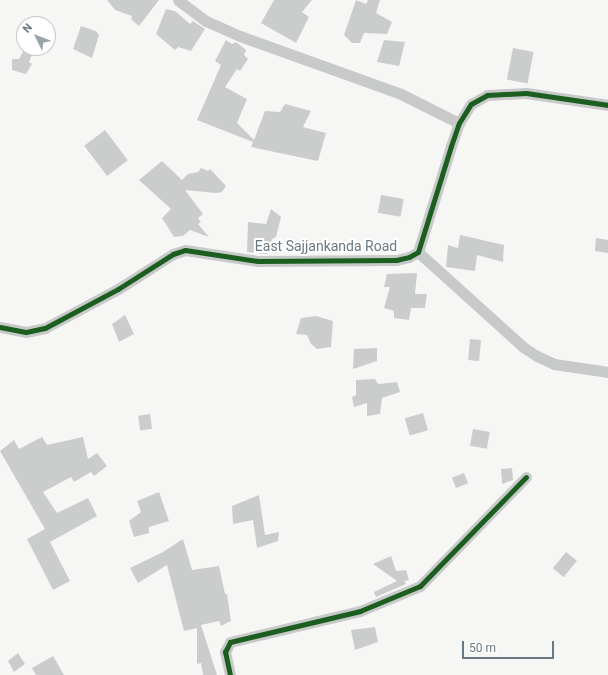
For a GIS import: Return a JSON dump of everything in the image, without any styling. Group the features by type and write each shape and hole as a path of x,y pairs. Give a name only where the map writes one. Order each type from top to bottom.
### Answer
{"street":[{"path":"178,0 206,21 240,36 401,94 460,122"},
{"name":"East Sajjankanda Road","path":"0,327 26,332 45,328 118,289 173,254 185,250 258,261 396,260 418,252 460,122 471,104 487,95 526,93 608,105"},
{"path":"418,252 522,347 554,364 608,372"},
{"path":"230,675 225,652 226,646 230,642 360,611 420,586 526,477"}],"building":[{"path":"107,0 159,0 139,26 131,19 132,16 115,10"},
{"path":"274,0 312,0 302,12 309,17 296,43 261,23"},
{"path":"356,0 366,4 368,0 380,0 376,13 392,22 387,34 364,33 360,43 352,43 344,35"},
{"path":"166,9 175,11 190,24 193,21 205,29 191,51 178,47 175,50 156,34"},
{"path":"81,26 96,31 99,35 92,58 73,49"},
{"path":"226,40 232,44 236,42 246,50 244,55 248,59 240,71 237,69 225,87 247,99 237,123 254,140 265,111 280,112 285,104 311,111 303,127 326,133 318,161 251,147 253,142 197,120 221,65 215,61"},
{"path":"384,40 405,42 399,66 377,62"},
{"path":"513,48 534,52 528,83 507,79"},
{"path":"21,56 32,56 29,62 32,64 26,74 12,70 12,59 19,59"},
{"path":"105,130 128,160 107,176 84,146"},
{"path":"162,161 182,180 188,174 198,172 201,168 208,171 210,169 226,186 222,192 216,193 185,190 203,214 198,218 201,222 198,224 209,237 190,230 183,236 174,237 162,218 171,209 139,180"},
{"path":"381,195 404,199 401,217 378,213"},
{"path":"271,209 281,217 276,237 272,239 267,254 247,252 248,222 266,224"},
{"path":"460,235 504,245 503,262 477,255 475,271 446,267 448,245 458,248"},
{"path":"596,238 608,240 608,253 595,251"},
{"path":"417,273 415,294 427,294 425,308 411,308 409,320 394,318 394,311 384,308 390,287 384,287 387,274"},
{"path":"125,315 134,334 119,342 112,324"},
{"path":"316,316 333,321 331,347 317,349 311,344 307,335 296,334 301,318"},
{"path":"470,339 481,340 479,361 468,360"},
{"path":"377,348 377,361 353,369 354,349"},
{"path":"375,379 378,384 397,382 400,392 382,398 380,414 367,416 367,403 354,407 352,397 356,395 356,380"},
{"path":"423,413 428,430 410,436 405,418"},
{"path":"150,414 152,429 140,431 138,416"},
{"path":"473,429 490,432 487,449 470,446"},
{"path":"42,437 47,445 83,437 88,459 97,453 107,466 94,476 91,472 74,482 71,477 43,492 57,513 88,498 97,516 50,542 70,581 53,590 27,539 45,529 0,451 14,440 19,449"},
{"path":"512,468 513,480 502,484 501,469"},
{"path":"464,473 468,483 456,488 452,478"},
{"path":"159,492 169,521 149,527 149,533 134,537 129,521 141,512 137,501"},
{"path":"259,495 265,535 279,532 278,541 257,548 253,520 233,524 232,506"},
{"path":"183,539 192,570 219,566 225,594 227,594 231,621 221,626 219,621 201,625 217,675 203,675 201,663 197,664 197,628 184,631 167,565 138,583 130,568 163,552"},
{"path":"566,552 577,561 564,577 553,568"},
{"path":"391,556 396,571 406,570 409,580 404,581 406,584 376,597 374,592 397,581 373,564"},
{"path":"375,627 378,642 355,650 351,630"},
{"path":"18,653 25,664 14,672 8,661"},
{"path":"53,656 64,675 36,675 32,668"}],"cycle path":[{"path":"0,327 26,332 45,328 118,289 173,254 185,250 258,261 396,260 409,257 418,252 459,123 471,104 487,95 526,93 608,105"},
{"path":"230,675 225,652 230,642 360,611 420,586 526,477"}]}
